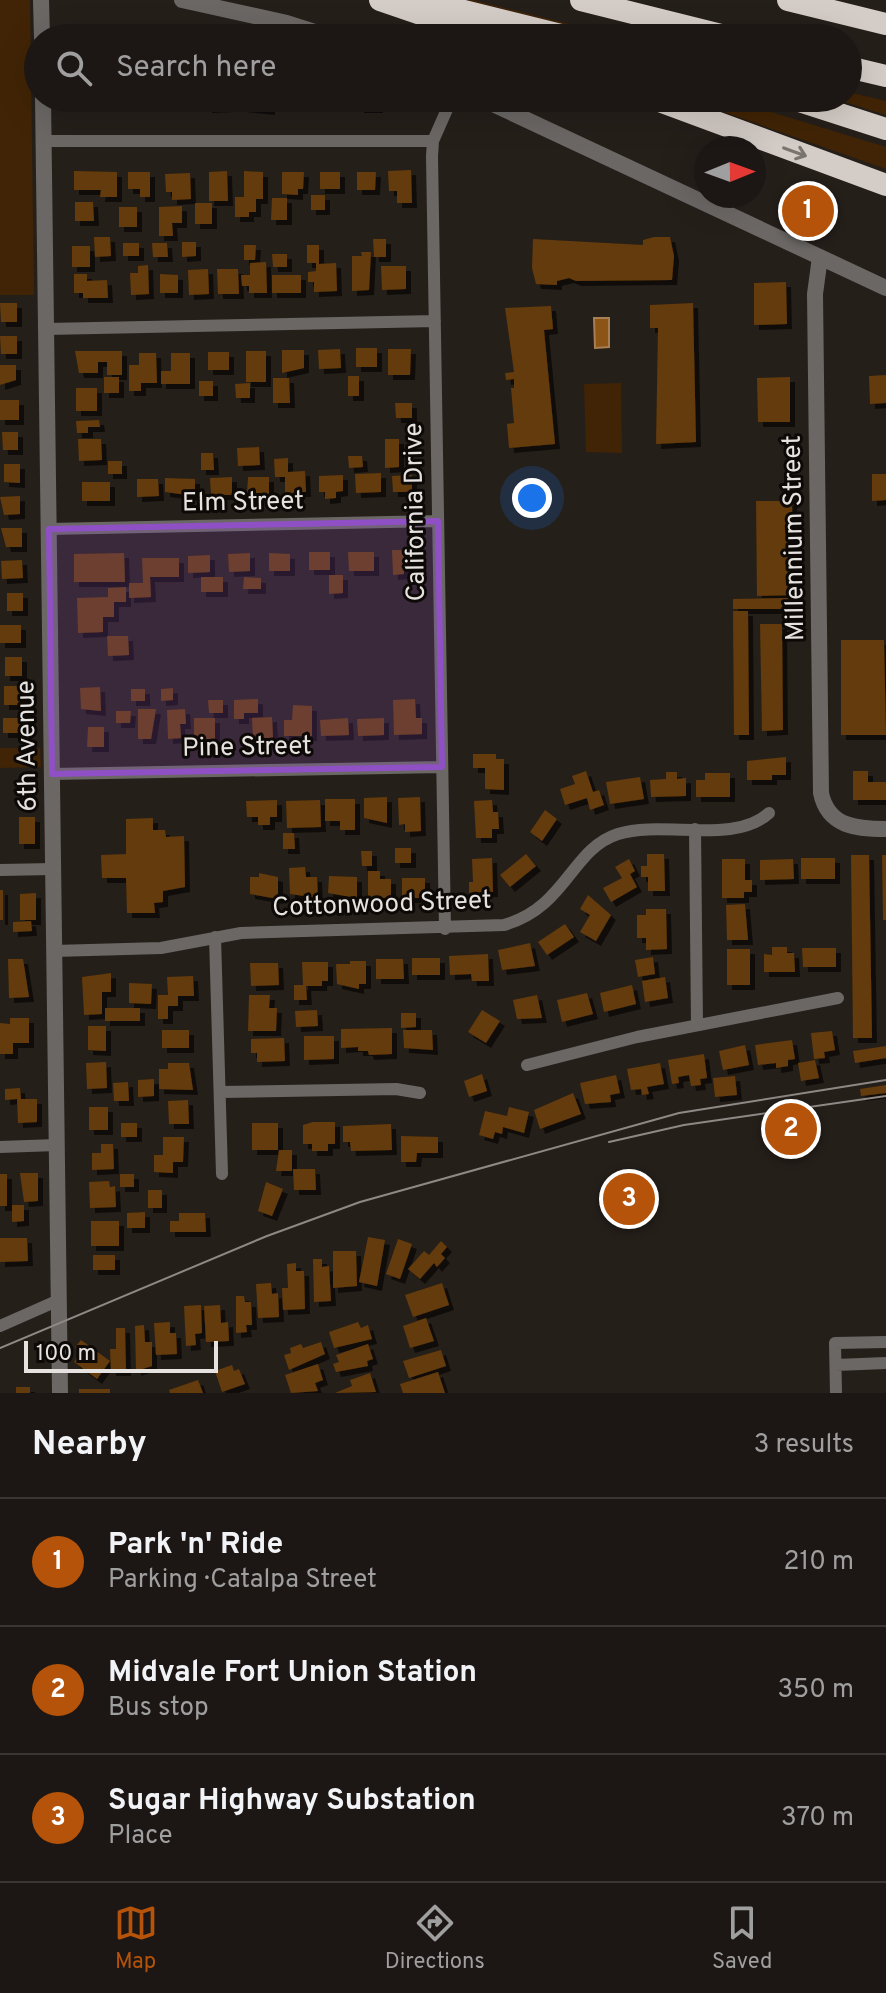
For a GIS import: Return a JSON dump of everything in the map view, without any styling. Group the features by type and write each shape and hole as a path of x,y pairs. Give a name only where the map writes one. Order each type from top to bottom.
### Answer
{"highway":[{"path":"380,0 450,24"},
{"path":"420,0 517,24"},
{"path":"581,0 677,24"},
{"path":"788,0 886,24"},
{"path":"862,70 886,76"},
{"path":"689,112 886,185"},
{"path":"833,112 886,129"}],"street":[{"path":"41,0 42,24"},
{"path":"182,0 278,24"},
{"name":"6th Avenue","path":"43,112 60,1393"},
{"name":"California Drive","path":"445,929 433,141 446,112"},
{"path":"510,112 886,288"},
{"path":"43,141 433,141"},
{"name":"Millennium Street","path":"820,257 815,294 821,793 832,817 853,828 886,829"},
{"path":"46,329 435,321"},
{"name":"Elm Street","path":"49,529 438,521"},
{"name":"Pine Street","path":"52,774 442,767"},
{"name":"Cottonwood Street","path":"54,951 161,948 241,933 484,928 524,920 559,893 586,856 616,835 639,830 743,828 759,822 769,813"},
{"path":"695,829 697,1025"},
{"path":"0,870 53,869"},
{"path":"215,937 222,1174"},
{"path":"527,1065 697,1025 838,998"},
{"path":"221,1092 396,1089 420,1093"},
{"path":"0,1147 57,1145"},
{"path":"0,1326 59,1300"},
{"path":"836,1393 835,1343 886,1342"},
{"path":"836,1365 886,1363"}],"highlighted area":[{"path":"438,521 442,767 52,774 49,529"}],"shaded area":[{"path":"0,0 30,0 30,24 24,24 24,112 32,112 34,295 0,295"},
{"path":"467,0 570,24 563,24"},
{"path":"862,95 886,101 886,115 862,107"},
{"path":"724,112 771,112 886,147 886,169"},
{"path":"594,318 609,318 609,347 595,348"},
{"path":"621,383 622,453 586,452 584,384"},
{"path":"0,748 40,748 41,767 0,768"}],"building":[{"path":"411,170 412,203 397,203 397,191 389,191 388,171"},
{"path":"74,171 117,172 117,197 100,197 101,190 74,190"},
{"path":"227,171 228,201 209,201 209,172"},
{"path":"244,171 263,172 263,199 256,199 256,212 249,212 249,217 235,217 235,197 244,197"},
{"path":"128,172 150,172 150,197 140,197 140,189 128,189"},
{"path":"282,172 304,172 303,189 298,189 298,195 282,194"},
{"path":"320,172 340,172 340,189 320,189"},
{"path":"357,172 376,172 375,190 357,190"},
{"path":"190,173 191,199 172,200 172,192 166,192 165,174"},
{"path":"311,195 325,195 325,210 311,210"},
{"path":"272,198 287,198 287,220 271,220"},
{"path":"75,202 93,202 94,221 75,221"},
{"path":"195,203 212,203 212,224 195,224"},
{"path":"182,206 182,223 172,223 173,236 159,236 159,207"},
{"path":"119,207 137,207 137,227 119,227"},
{"path":"94,237 110,237 111,256 95,257"},
{"path":"670,237 674,256 672,280 576,281 569,278 557,281 557,285 536,284 532,268 533,239 643,245 643,240"},
{"path":"373,239 386,239 386,257 374,257"},
{"path":"182,242 196,242 196,256 182,257"},
{"path":"123,243 139,243 139,256 123,256"},
{"path":"152,243 167,243 168,257 153,257"},
{"path":"244,245 256,245 255,260 244,260"},
{"path":"307,245 319,245 319,264 336,263 337,291 314,292 314,282 308,282 308,272 316,271 316,263 307,263"},
{"path":"72,246 90,246 90,267 72,267"},
{"path":"361,252 371,252 369,290 352,291 352,256 362,256"},
{"path":"272,254 287,254 287,267 273,267"},
{"path":"266,262 267,293 249,293 249,286 242,286 241,275 250,275 250,263"},
{"path":"148,265 149,294 131,295 130,273 138,273 138,266"},
{"path":"381,266 406,266 406,289 382,290"},
{"path":"208,269 209,294 189,295 188,270"},
{"path":"217,269 238,269 239,294 218,294"},
{"path":"74,274 87,274 87,281 107,280 108,298 83,298 83,293 74,293"},
{"path":"160,274 178,275 178,293 160,293"},
{"path":"272,275 301,275 301,293 272,293"},
{"path":"786,282 787,324 754,325 754,283"},
{"path":"0,303 17,303 17,322 1,322"},
{"path":"693,303 696,442 656,444 658,328 650,328 650,305"},
{"path":"551,306 553,329 544,330 555,444 509,448 507,424 514,423 511,388 514,388 514,379 506,380 505,373 514,372 505,308"},
{"path":"0,336 17,336 17,354 1,354"},
{"path":"356,348 377,348 377,367 356,367"},
{"path":"340,349 341,368 319,369 318,350"},
{"path":"388,349 411,349 410,375 388,375"},
{"path":"282,350 304,350 304,368 282,373"},
{"path":"75,351 122,351 122,375 107,375 107,362 98,362 98,373 79,373"},
{"path":"246,351 266,351 266,382 246,382"},
{"path":"208,352 229,352 229,370 208,370"},
{"path":"139,353 156,353 157,383 141,383 141,391 129,391 129,365 139,365"},
{"path":"171,353 190,353 190,384 161,384 161,371 171,371"},
{"path":"0,365 16,365 16,380 0,385"},
{"path":"886,375 886,403 870,404 869,376"},
{"path":"348,376 359,376 359,396 348,396"},
{"path":"104,377 119,377 119,393 104,393"},
{"path":"790,377 790,422 758,422 757,378"},
{"path":"273,378 289,378 290,403 273,403"},
{"path":"199,381 213,381 213,396 199,396"},
{"path":"250,383 250,398 236,398 235,384"},
{"path":"76,388 97,388 97,411 76,411"},
{"path":"0,400 19,400 19,420 0,420"},
{"path":"395,403 412,403 412,418 396,418"},
{"path":"99,420 100,427 88,427 88,433 77,433 76,421"},
{"path":"2,432 18,432 18,450 3,450"},
{"path":"78,439 101,439 102,460 79,461"},
{"path":"385,439 399,439 399,467 385,468"},
{"path":"259,447 260,465 238,466 237,448"},
{"path":"201,453 213,453 214,470 201,470"},
{"path":"348,456 362,456 363,467 349,468"},
{"path":"288,458 288,472 305,471 306,492 299,492 299,500 289,500 289,493 285,493 285,477 275,477 274,459"},
{"path":"108,461 122,461 122,474 108,474"},
{"path":"4,464 20,464 20,483 4,482"},
{"path":"381,473 381,492 356,493 355,474"},
{"path":"872,474 886,474 886,500 872,501"},
{"path":"343,475 343,491 336,492 336,498 325,499 325,492 319,492 319,476"},
{"path":"412,475 412,492 393,492 392,476"},
{"path":"232,477 232,495 211,495 210,478"},
{"path":"248,477 269,477 269,494 247,494"},
{"path":"165,478 195,479 195,496 165,492"},
{"path":"137,479 158,479 159,496 137,497"},
{"path":"82,482 110,482 110,501 82,501"},
{"path":"20,496 20,514 4,515 0,497"},
{"path":"756,501 792,501 794,595 757,596"},
{"path":"1,528 22,528 22,547 6,547"},
{"path":"392,550 412,550 412,567 404,567 404,574 393,575"},
{"path":"309,552 330,552 330,570 309,570"},
{"path":"348,552 374,552 374,571 349,571"},
{"path":"124,553 125,582 74,582 74,554"},
{"path":"250,553 250,571 229,572 228,554"},
{"path":"269,553 290,554 290,571 269,571"},
{"path":"210,555 210,572 188,573 188,556"},
{"path":"142,558 179,558 179,577 150,577 151,597 129,598 129,583 143,583"},
{"path":"22,560 23,578 2,579 1,561"},
{"path":"329,575 343,575 343,593 329,594"},
{"path":"201,577 223,577 223,592 201,592"},
{"path":"244,577 261,578 261,589 243,589"},
{"path":"126,587 126,602 114,602 114,617 103,617 103,632 78,633 77,598 108,597 108,588"},
{"path":"7,593 23,593 23,611 7,611"},
{"path":"789,598 789,609 733,609 733,599"},
{"path":"733,611 748,611 749,735 734,735"},
{"path":"760,624 782,624 783,730 762,731"},
{"path":"0,625 21,625 21,643 0,643"},
{"path":"107,636 128,636 129,655 108,656"},
{"path":"841,640 884,640 886,735 841,735"},
{"path":"5,657 22,657 22,676 5,676"},
{"path":"4,686 20,686 20,705 4,705"},
{"path":"100,687 101,711 81,709 80,688"},
{"path":"173,688 173,700 161,701 161,689"},
{"path":"131,689 145,689 145,701 131,701"},
{"path":"258,699 258,713 244,713 244,719 234,719 234,700"},
{"path":"415,699 416,718 422,718 422,734 394,735 393,700"},
{"path":"208,700 223,700 223,713 209,713"},
{"path":"293,705 312,706 312,736 284,736 284,720 292,720"},
{"path":"138,709 156,709 151,739 138,739"},
{"path":"185,709 186,724 180,724 181,738 168,739 167,710"},
{"path":"116,711 131,711 130,723 116,723"},
{"path":"272,717 273,738 253,739 252,718"},
{"path":"3,718 21,718 21,733 3,733"},
{"path":"194,718 215,718 215,740 194,740"},
{"path":"348,718 349,735 321,736 320,720"},
{"path":"384,718 384,735 358,736 357,719"},
{"path":"88,727 104,727 104,747 87,747"},
{"path":"473,754 496,754 496,759 504,759 504,790 485,789 485,768 473,768"},
{"path":"786,757 786,775 772,775 772,780 747,780 747,761"},
{"path":"586,771 593,792 599,790 604,805 590,810 587,798 565,805 560,789 575,784 572,776"},
{"path":"853,771 868,771 868,782 886,782 886,800 853,800"},
{"path":"666,772 677,772 677,779 686,778 686,796 651,797 650,780 666,779"},
{"path":"705,773 730,773 730,797 696,797 696,780 705,780"},
{"path":"640,777 644,799 610,804 606,782"},
{"path":"387,797 387,823 364,818 364,798"},
{"path":"420,797 421,831 405,832 405,824 399,825 398,798"},
{"path":"325,799 355,799 355,830 340,830 340,821 325,821"},
{"path":"277,800 277,817 270,817 270,825 258,825 258,817 247,817 246,801"},
{"path":"320,800 321,827 287,828 286,801"},
{"path":"492,800 493,812 498,812 499,829 492,829 492,838 476,838 474,801"},
{"path":"545,810 557,819 542,841 530,832"},
{"path":"19,817 35,817 35,844 19,844"},
{"path":"153,818 153,830 165,830 166,837 184,836 185,887 163,891 163,902 154,903 155,913 127,913 126,878 102,878 101,855 126,854 126,819"},
{"path":"283,833 294,833 295,849 283,849"},
{"path":"395,848 411,848 411,863 395,863"},
{"path":"361,851 372,851 372,866 362,866"},
{"path":"526,854 536,866 510,887 500,875"},
{"path":"647,854 664,854 665,891 648,891 648,877 641,877 641,866 647,866"},
{"path":"851,855 869,855 872,1038 853,1038"},
{"path":"882,855 886,855 886,920 883,920"},
{"path":"492,858 493,892 469,893 469,882 473,882 472,859"},
{"path":"801,858 835,858 835,879 801,879"},
{"path":"629,859 635,871 630,874 637,887 611,902 603,888 622,878 615,867"},
{"path":"722,859 745,859 745,880 752,880 752,892 744,892 744,898 722,898"},
{"path":"793,859 794,879 760,880 760,860"},
{"path":"305,867 306,877 317,877 318,898 290,894 289,868"},
{"path":"368,871 380,871 380,879 391,879 391,898 368,898"},
{"path":"259,873 278,877 278,899 250,894 250,877 259,877"},
{"path":"329,876 357,877 357,898 328,893"},
{"path":"402,878 425,878 425,898 402,898"},
{"path":"0,890 3,890 3,920 0,920"},
{"path":"36,893 36,920 20,920 20,894"},
{"path":"588,895 611,915 596,941 580,932 590,915 580,909"},
{"path":"745,904 748,940 727,940 726,905"},
{"path":"646,909 666,909 667,949 646,950 646,938 637,938 637,915 646,915"},
{"path":"31,921 32,931 13,932 13,922"},
{"path":"565,924 574,937 547,955 538,942"},
{"path":"530,943 535,966 502,970 498,950"},
{"path":"772,947 787,947 787,953 794,953 795,972 764,972 764,954 772,955"},
{"path":"802,948 836,948 836,967 803,967"},
{"path":"727,949 750,949 750,985 727,985"},
{"path":"488,954 489,981 472,981 471,974 450,975 449,956"},
{"path":"653,957 655,974 638,977 635,960"},
{"path":"412,958 440,958 440,975 412,975"},
{"path":"8,959 23,959 29,997 9,998"},
{"path":"376,959 403,959 404,979 376,979"},
{"path":"350,961 366,961 366,984 359,984 359,989 337,984 336,964 350,964"},
{"path":"302,962 328,962 328,981 322,981 322,986 306,986 307,1000 294,1000 294,985 303,985"},
{"path":"250,963 278,963 279,985 251,986"},
{"path":"111,973 111,992 102,992 102,1014 84,1015 82,977"},
{"path":"193,976 194,996 178,996 178,1006 168,1006 168,1019 158,1019 158,995 168,995 167,977"},
{"path":"665,977 668,998 645,1002 642,981"},
{"path":"129,983 152,984 151,1004 129,1003"},
{"path":"632,985 636,1004 604,1012 600,993"},
{"path":"587,993 593,1014 562,1022 557,1000"},
{"path":"249,995 270,995 269,1008 277,1008 276,1031 248,1031"},
{"path":"537,995 542,1018 517,1019 513,1000"},
{"path":"105,1008 140,1008 140,1021 105,1021"},
{"path":"317,1010 318,1026 296,1027 295,1011"},
{"path":"482,1010 500,1021 486,1043 468,1032"},
{"path":"401,1013 416,1013 416,1027 401,1028"},
{"path":"10,1018 29,1018 29,1043 13,1043 13,1054 0,1054 0,1023 10,1024"},
{"path":"88,1026 106,1026 106,1051 88,1050"},
{"path":"392,1028 392,1054 369,1055 368,1051 358,1051 358,1047 341,1048 341,1029"},
{"path":"162,1030 189,1030 189,1048 162,1048"},
{"path":"403,1030 432,1030 433,1050 404,1048"},
{"path":"832,1031 835,1050 824,1052 825,1058 814,1059 811,1033"},
{"path":"304,1036 334,1036 334,1059 304,1060"},
{"path":"284,1038 285,1061 257,1062 257,1053 251,1053 251,1039"},
{"path":"792,1040 795,1059 788,1060 788,1066 776,1068 776,1063 758,1065 755,1045"},
{"path":"745,1045 749,1065 723,1070 719,1051"},
{"path":"886,1046 886,1058 855,1063 853,1051"},
{"path":"704,1054 707,1078 700,1079 701,1085 691,1086 689,1075 678,1077 679,1083 672,1084 668,1060"},
{"path":"815,1060 819,1078 801,1081 798,1063"},
{"path":"106,1062 107,1088 87,1089 86,1063"},
{"path":"168,1063 189,1063 193,1090 159,1089 159,1069 168,1069"},
{"path":"660,1063 664,1084 647,1087 649,1094 642,1095 641,1089 631,1090 627,1069"},
{"path":"482,1074 487,1091 469,1097 464,1081"},
{"path":"616,1075 620,1093 610,1095 611,1102 585,1104 580,1083"},
{"path":"735,1076 737,1095 715,1097 713,1078"},
{"path":"154,1079 154,1096 138,1097 138,1080"},
{"path":"128,1082 129,1101 114,1101 113,1083"},
{"path":"886,1085 886,1093 861,1096 860,1089"},
{"path":"20,1088 21,1099 37,1099 37,1122 18,1123 17,1099 5,1100 5,1089"},
{"path":"573,1093 581,1114 540,1129 534,1110"},
{"path":"188,1100 189,1124 169,1124 168,1101"},
{"path":"89,1107 108,1107 108,1130 89,1130"},
{"path":"509,1107 529,1112 524,1133 503,1127 502,1134 495,1132 493,1139 479,1135 485,1111 507,1116"},
{"path":"335,1122 335,1144 328,1144 328,1151 312,1151 312,1144 303,1144 303,1125"},
{"path":"121,1123 137,1123 137,1137 121,1137"},
{"path":"252,1123 278,1123 278,1150 252,1150"},
{"path":"391,1124 392,1150 351,1151 350,1142 343,1142 343,1126"},
{"path":"401,1136 438,1137 438,1153 417,1153 416,1162 401,1162"},
{"path":"163,1137 184,1137 183,1162 173,1162 173,1173 154,1172 154,1155 163,1155"},
{"path":"101,1144 113,1144 114,1169 92,1170 92,1153 101,1153"},
{"path":"279,1150 292,1150 292,1171 276,1171"},
{"path":"293,1169 315,1169 316,1190 294,1190"},
{"path":"20,1173 38,1173 38,1201 24,1202"},
{"path":"0,1174 7,1174 7,1206 0,1206"},
{"path":"120,1174 134,1174 134,1187 120,1187"},
{"path":"109,1181 110,1187 115,1186 116,1207 90,1208 89,1182"},
{"path":"266,1182 283,1189 272,1216 258,1211"},
{"path":"148,1190 162,1190 162,1208 148,1208"},
{"path":"640,1195 640,1203 618,1204 618,1196"},
{"path":"12,1205 24,1205 24,1221 12,1222"},
{"path":"145,1212 145,1228 127,1228 127,1213"},
{"path":"179,1213 205,1213 206,1232 170,1232 170,1221 179,1221"},
{"path":"91,1221 119,1221 119,1246 91,1246"},
{"path":"368,1237 385,1240 377,1286 359,1282"},
{"path":"0,1238 27,1238 28,1261 0,1262"},
{"path":"398,1239 412,1244 400,1279 386,1274"},
{"path":"441,1241 447,1247 441,1254 445,1258 437,1267 434,1263 420,1279 408,1269 424,1251 429,1255"},
{"path":"333,1251 356,1251 357,1286 333,1288"},
{"path":"93,1255 115,1255 115,1270 93,1270"},
{"path":"313,1259 322,1259 322,1267 329,1266 331,1301 314,1302"},
{"path":"296,1263 296,1271 304,1271 305,1309 283,1310 282,1288 288,1288 287,1264"},
{"path":"271,1283 272,1294 278,1293 279,1317 258,1318 256,1284"},
{"path":"442,1283 449,1305 413,1317 405,1295"},
{"path":"236,1296 244,1296 245,1302 251,1302 252,1325 246,1325 247,1332 236,1333"},
{"path":"201,1305 202,1333 195,1334 196,1345 186,1346 184,1306"},
{"path":"220,1305 221,1323 228,1322 229,1341 206,1342 204,1306"},
{"path":"426,1318 434,1341 410,1348 403,1326"},
{"path":"170,1322 170,1333 176,1333 177,1354 156,1355 154,1323"},
{"path":"358,1322 361,1328 368,1325 372,1339 334,1348 329,1332"},
{"path":"144,1325 145,1342 152,1342 152,1366 136,1371 135,1326"},
{"path":"116,1328 125,1328 126,1371 111,1371 110,1349 116,1349"},
{"path":"81,1340 110,1361 97,1379 74,1362 81,1352 75,1347"},
{"path":"321,1342 325,1354 289,1370 284,1355 291,1353 290,1348 301,1344 303,1348"},
{"path":"368,1344 373,1359 367,1361 368,1366 336,1372 333,1364 339,1362 336,1355"},
{"path":"441,1350 446,1366 409,1378 403,1361"},
{"path":"318,1364 323,1380 315,1383 318,1391 291,1393 285,1375"},
{"path":"232,1365 234,1371 239,1369 245,1384 222,1392 215,1371"},
{"path":"438,1372 445,1393 403,1393 400,1384"},
{"path":"370,1373 376,1392 335,1393 352,1386 350,1380"},
{"path":"198,1380 203,1393 170,1393 169,1390"},
{"path":"16,1387 30,1387 30,1393 16,1393"},
{"path":"79,1389 110,1389 110,1393 79,1393"}],"tram line":[{"path":"0,1348 267,1236 360,1202 679,1113 886,1080"},
{"path":"609,1142 684,1125 886,1096"}],"place":[{"name":"Park 'n' Ride","path":"808,211"},
{"name":"Midvale Fort Union Station","path":"791,1129"},
{"name":"Sugar Highway Substation","path":"629,1199"}]}
